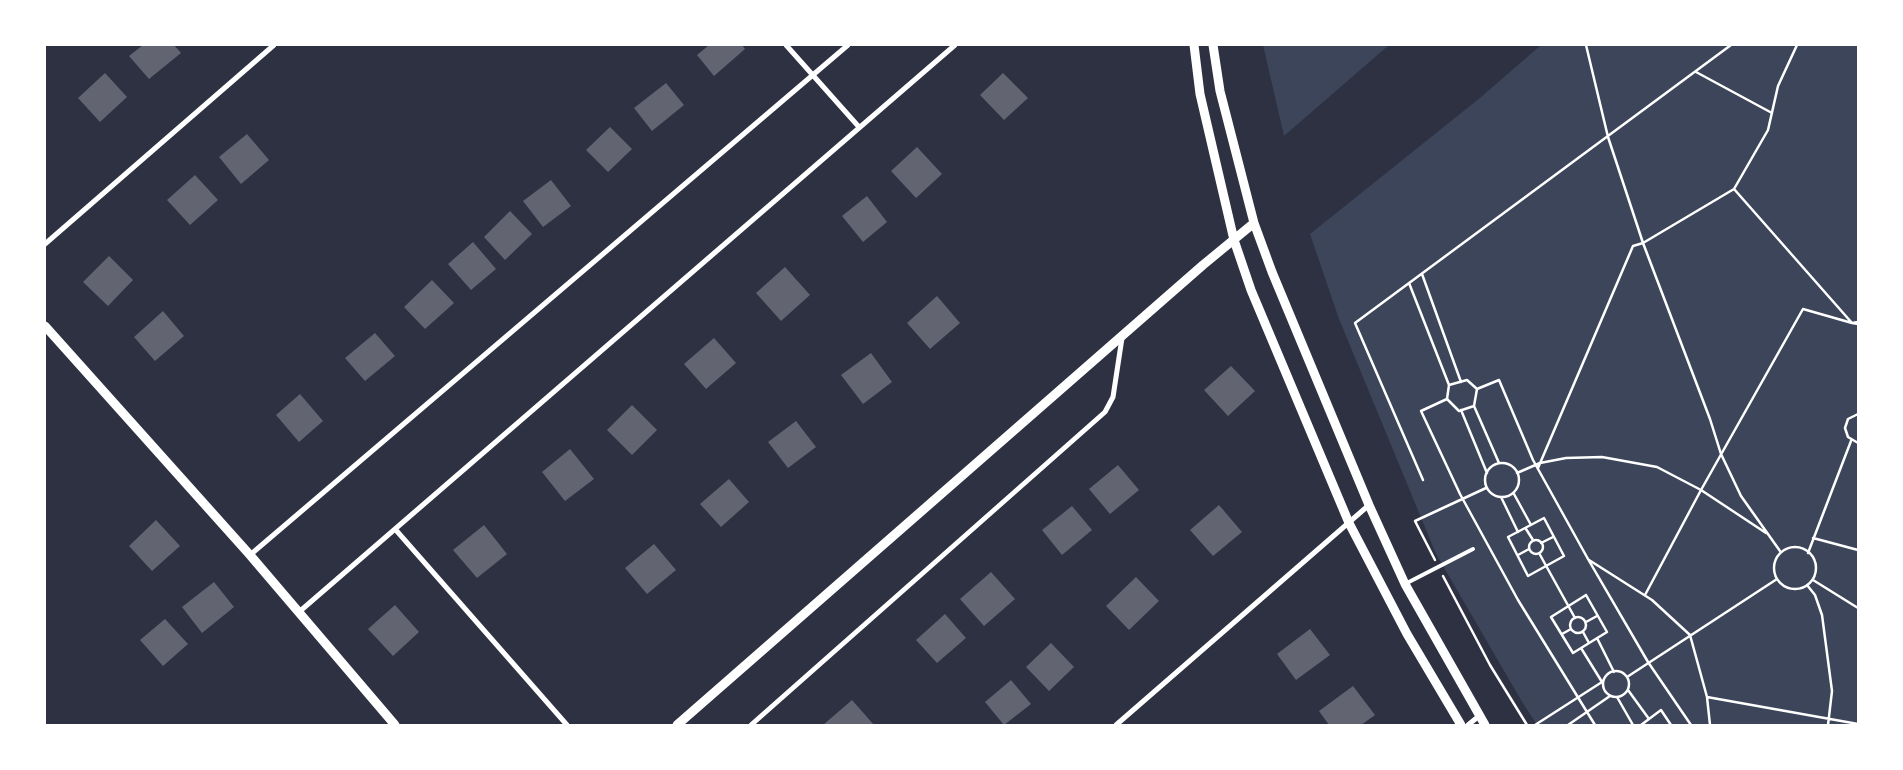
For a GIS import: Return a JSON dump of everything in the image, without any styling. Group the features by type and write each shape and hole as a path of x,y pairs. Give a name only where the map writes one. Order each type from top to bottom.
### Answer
{"street":[{"path":"45,244 274,45"},
{"path":"786,45 860,127"},
{"path":"250,555 848,45"},
{"path":"300,612 955,45"},
{"path":"1194,45 1200,94 1234,240 1251,290 1349,523 1407,634 1460,725"},
{"path":"1213,45 1220,91 1254,224 1370,505 1405,584 1485,725"},
{"path":"677,725 1122,336 1254,224"},
{"path":"45,326 300,612 394,725"},
{"path":"751,725 1105,412 1113,397 1122,336"},
{"path":"1116,725 1370,505"},
{"path":"395,529 567,725"},
{"path":"1468,725 1479,716"}],"lane":[{"path":"1405,584 1473,549"}],"path":[{"path":"1586,45 1608,137 1643,243 1710,419 1721,454 1741,496 1780,551"},
{"path":"1424,480 1354,323 1731,45"},
{"path":"1517,473 1537,466 1540,463 1633,246 1643,243 1734,189 1768,130 1778,86 1797,45"},
{"path":"1696,72 1772,113"},
{"path":"1734,189 1852,323"},
{"path":"1422,274 1461,382"},
{"path":"1410,283 1449,385 1447,399"},
{"path":"1645,596 1701,490 1802,309 1858,323"},
{"path":"1449,385 1467,380 1477,389"},
{"path":"1477,389 1499,380 1537,466 1588,559 1648,662 1691,725"},
{"path":"1477,389 1474,406 1499,463"},
{"path":"1447,399 1459,411 1474,406"},
{"path":"1447,399 1421,411 1462,498 1518,600 1595,725"},
{"path":"1461,410 1487,473"},
{"path":"1858,414 1852,416 1846,423 1846,433 1851,441 1858,443"},
{"path":"1808,553 1851,441"},
{"path":"1540,463 1566,458 1602,457 1657,466 1701,490 1768,534"},
{"path":"1499,463 1510,465 1517,473 1519,484 1514,493 1500,497 1493,496 1486,488 1484,477 1489,468 1499,463"},
{"path":"1486,488 1415,521 1490,665 1527,725"},
{"path":"1514,493 1531,525"},
{"path":"1500,497 1518,532"},
{"path":"1544,518 1564,556 1528,576 1508,537 1526,528 1544,518"},
{"path":"1526,528 1533,540"},
{"path":"1541,543 1554,537"},
{"path":"1813,538 1858,550"},
{"path":"1533,540 1540,541 1541,543"},
{"path":"1533,540 1528,545 1535,555 1539,553 1543,546 1541,543"},
{"path":"1799,546 1815,558 1816,578 1801,590 1781,587 1772,570 1780,551 1799,546"},
{"path":"1518,555 1529,549"},
{"path":"1539,553 1567,607 1575,618"},
{"path":"1588,559 1645,596 1690,635 1707,697 1710,725"},
{"path":"1627,677 1777,579"},
{"path":"1812,580 1858,608"},
{"path":"1808,585 1815,595 1822,615 1832,691 1828,725"},
{"path":"1586,595 1607,632 1573,653 1551,617 1567,607 1586,595"},
{"path":"1586,622 1598,616"},
{"path":"1575,618 1583,618 1586,622 1587,628 1583,632 1574,633 1571,629 1570,624 1575,618"},
{"path":"1562,634 1571,629"},
{"path":"1583,632 1590,643"},
{"path":"1597,638 1614,672"},
{"path":"1535,725 1602,682 1608,673 1618,671 1627,677 1629,687 1623,696 1610,696 1604,692 1602,682 1581,648"},
{"path":"1627,690 1649,720"},
{"path":"1568,725 1610,696"},
{"path":"1617,697 1633,725"},
{"path":"1707,697 1858,724"},
{"path":"1642,725 1661,710 1671,725"}],"shaded area":[{"path":"1263,45 1389,45 1284,136"},
{"path":"1541,45 1858,45 1858,725 1537,725 1436,554 1339,319 1310,234 1481,97"}],"building":[{"path":"143,45 174,45 181,53 149,79 129,56"},
{"path":"709,45 742,45 745,49 714,76 697,55"},
{"path":"105,73 127,97 100,122 78,98"},
{"path":"1003,73 1028,98 1004,120 980,95"},
{"path":"666,83 684,105 652,131 634,108"},
{"path":"610,127 632,149 608,172 586,150"},
{"path":"247,134 269,160 241,184 219,157"},
{"path":"917,147 942,174 916,198 891,171"},
{"path":"195,175 218,200 190,225 167,200"},
{"path":"551,180 571,206 543,227 523,201"},
{"path":"867,196 887,222 863,242 842,216"},
{"path":"510,211 532,234 505,260 484,237"},
{"path":"473,242 496,269 471,290 448,264"},
{"path":"109,256 133,280 108,306 83,282"},
{"path":"785,267 810,295 781,321 756,293"},
{"path":"432,280 454,303 425,329 404,307"},
{"path":"937,296 960,323 930,349 907,323"},
{"path":"163,311 184,336 155,361 134,337"},
{"path":"375,333 395,356 365,381 345,358"},
{"path":"714,338 736,363 706,389 684,364"},
{"path":"871,353 892,382 863,404 841,375"},
{"path":"1231,366 1255,391 1228,416 1204,390"},
{"path":"300,394 323,421 299,442 276,415"},
{"path":"632,405 657,430 632,455 607,430"},
{"path":"796,421 816,447 788,468 768,442"},
{"path":"570,449 594,479 565,501 542,472"},
{"path":"1118,465 1139,490 1110,514 1089,489"},
{"path":"729,479 749,502 721,527 700,504"},
{"path":"1219,505 1242,532 1213,556 1190,530"},
{"path":"1072,506 1092,530 1062,555 1042,530"},
{"path":"156,520 180,546 152,571 129,546"},
{"path":"484,525 507,554 477,578 453,550"},
{"path":"654,544 676,570 647,594 625,568"},
{"path":"991,572 1015,599 984,626 960,599"},
{"path":"1136,577 1159,601 1129,630 1106,606"},
{"path":"214,582 234,607 202,633 182,607"},
{"path":"395,605 419,632 393,656 368,629"},
{"path":"945,614 966,638 937,663 916,640"},
{"path":"165,619 188,644 163,666 140,640"},
{"path":"1310,629 1330,655 1296,680 1277,654"},
{"path":"1051,643 1074,667 1049,691 1026,667"},
{"path":"1011,680 1031,704 1004,725 985,702"},
{"path":"1353,686 1375,715 1361,725 1329,725 1319,711"},
{"path":"852,700 874,725 823,725"}]}
